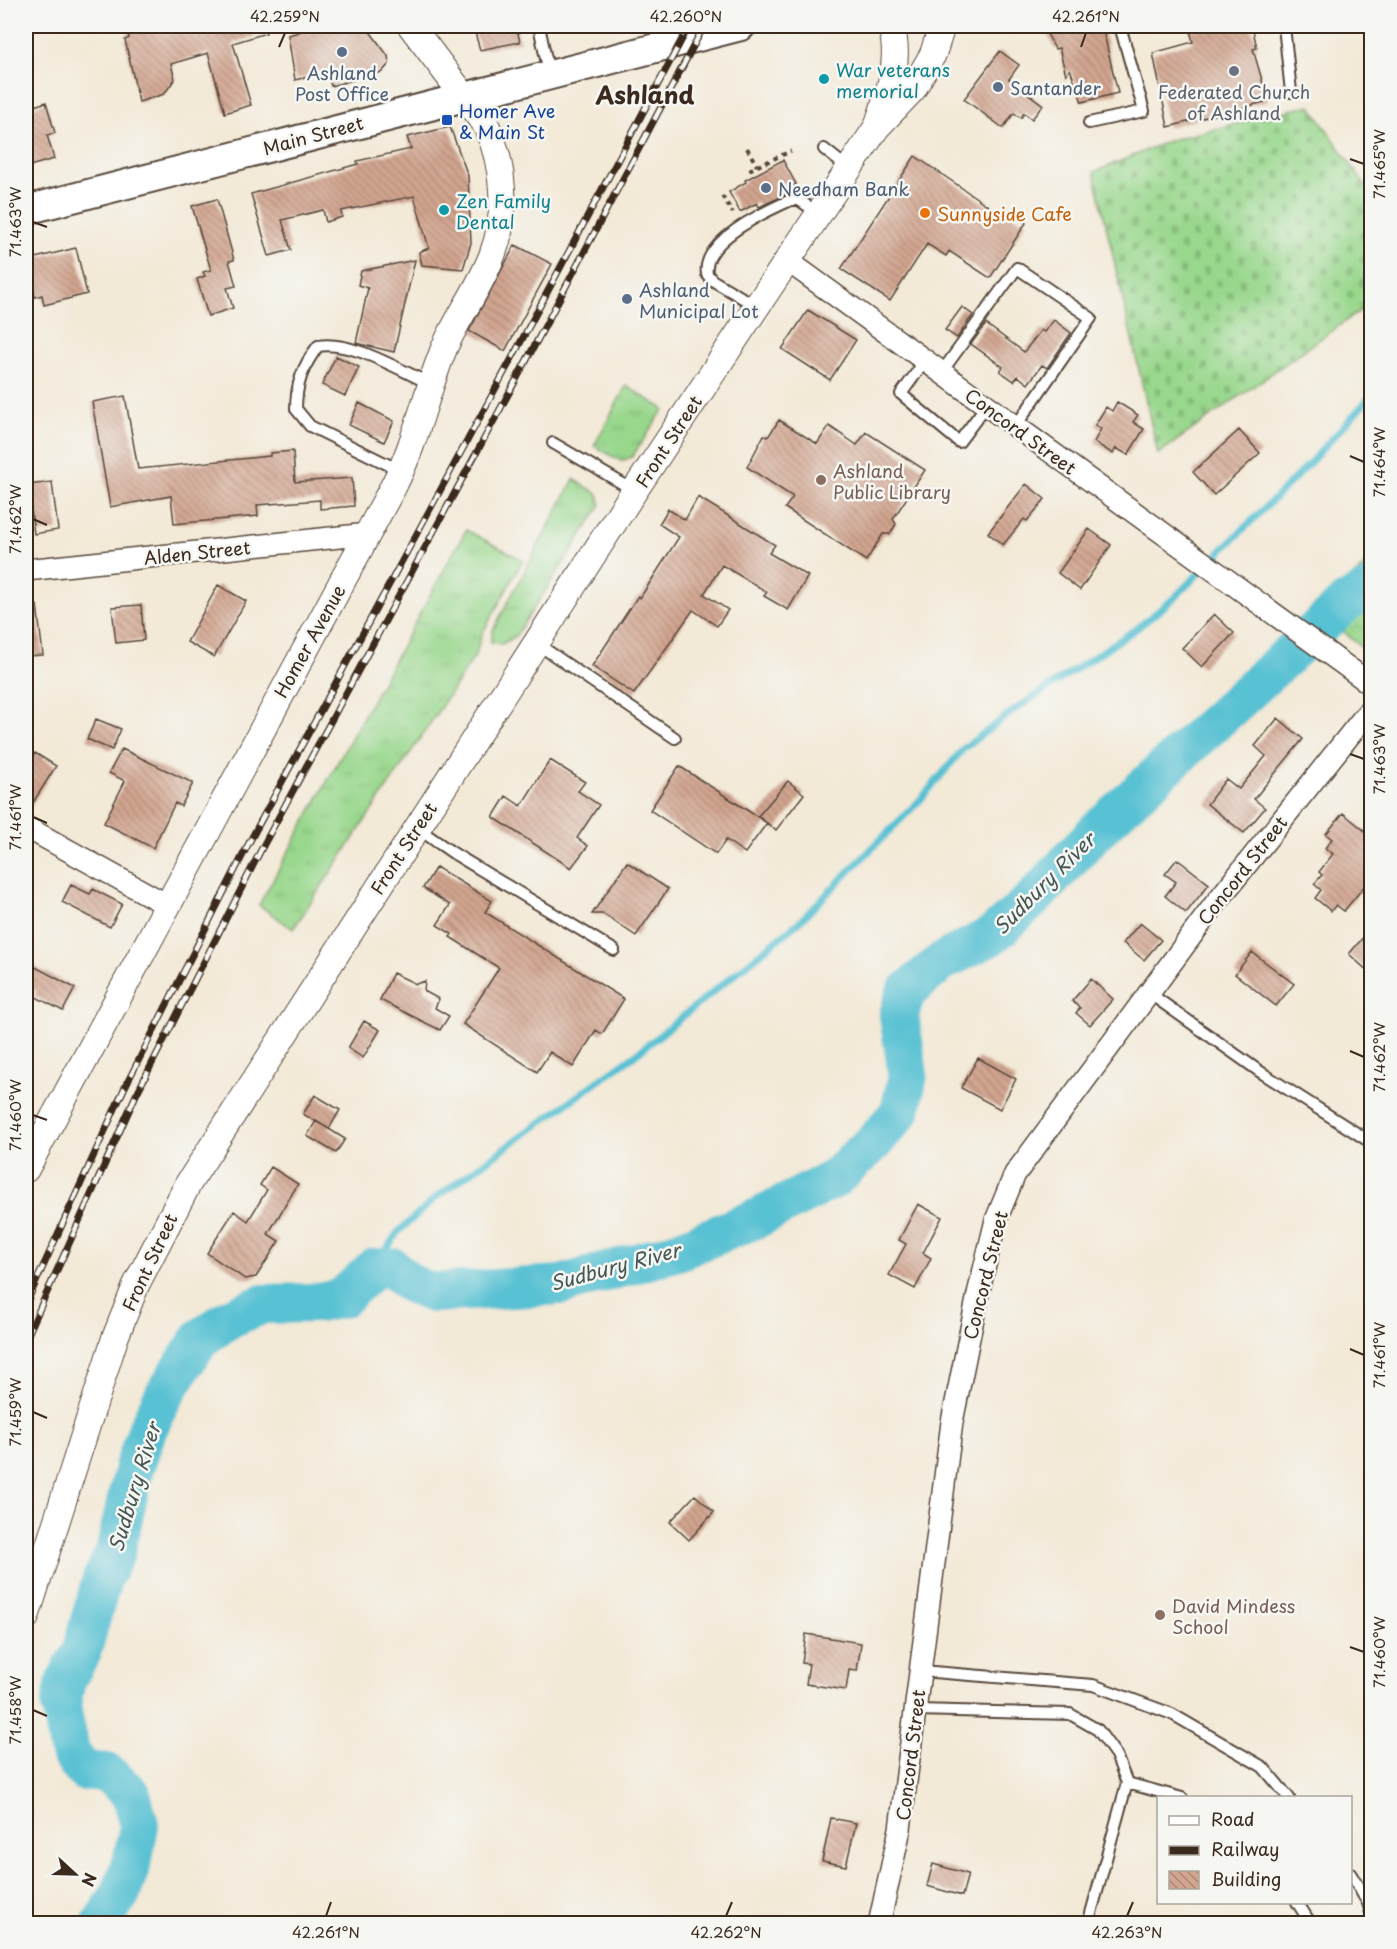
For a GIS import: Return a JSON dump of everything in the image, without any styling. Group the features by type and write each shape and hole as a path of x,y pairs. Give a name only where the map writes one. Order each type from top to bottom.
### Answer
{"main road":[{"name":"Main Street","path":"26,210 677,38 741,26"}],"street":[{"name":"Homer Avenue","path":"26,1169 401,471 449,337 493,254 499,231 501,180 499,157 487,127 411,26"},
{"name":"Front Street","path":"877,127 888,97 895,65 896,48 891,26"},
{"name":"Front Street","path":"26,1617 115,1338 160,1236 219,1133 635,490 757,306 877,127 913,89 933,54 942,26"},
{"name":"Concord Street","path":"788,261 1371,685"},
{"name":"Alden Street","path":"26,570 368,534"},
{"name":"Concord Street","path":"879,1923 900,1829 952,1422 978,1294 996,1220 1015,1174 1215,904 1371,707"},
{"path":"26,827 167,905"}],"lane":[{"path":"539,26 549,73"},
{"path":"1089,123 1144,111 1120,26"},
{"path":"1284,26 1291,92"},
{"path":"824,149 849,169"},
{"path":"757,306 712,280 707,274 707,261 713,250 731,233 791,200 799,200 819,214"},
{"path":"986,406 959,442 901,394 933,367 1017,268 1091,318 1015,427"},
{"path":"401,471 310,426 296,409 296,390 305,364 318,346 333,343 432,384"},
{"path":"553,443 635,490"},
{"path":"536,643 675,738"},
{"path":"416,828 453,853 614,950"},
{"path":"1149,993 1259,1071 1371,1143"},
{"path":"921,1671 1093,1685 1172,1714 1263,1767 1288,1796"},
{"path":"916,1710 1070,1714 1098,1730 1116,1755 1127,1783 1088,1923"},
{"path":"1127,1783 1178,1796"},
{"path":"1352,1877 1368,1903 1371,1916"},
{"path":"1298,1904 1311,1923"}],"path":[{"path":"747,148 757,166"},
{"path":"748,170 791,151"},
{"path":"722,196 735,217"}],"green space":[{"path":"1310,105 1371,194 1371,303 1158,454 1094,172 1171,140"},
{"path":"626,386 664,409 632,457 621,461 594,446"},
{"path":"574,479 598,494 601,505 515,637 502,644 491,642 493,630"},
{"path":"466,530 523,560 482,634 475,656 293,929 259,905"},
{"path":"1371,558 1371,657 1321,610"}],"building":[{"path":"126,26 209,26 210,33 235,26 264,26 266,33 233,43 251,105 225,113 208,53 171,64 175,79 164,94 139,102 125,40 129,38"},
{"path":"308,26 366,26 388,56 389,64 382,72 331,86 327,72 295,80 288,35"},
{"path":"473,26 516,26 520,42 480,50"},
{"path":"1043,26 1102,26 1118,93 1082,102 1070,69 1066,75 1059,48 1055,49"},
{"name":"Federated Church of Ashland","path":"1207,26 1252,26 1257,48 1253,49 1268,101 1168,127 1153,53 1193,42 1190,30"},
{"path":"1000,51 1019,65 1009,79 1043,105 1032,119 1024,113 1021,118 1014,113 1003,128 964,99"},
{"path":"46,102 55,133 47,135 54,159 26,167 26,137 31,136 26,109"},
{"path":"450,127 468,176 471,243 463,269 422,265 419,252 429,248 414,196 341,211 342,217 326,222 323,210 282,220 291,250 269,256 251,194 358,164 357,161 411,149 407,137"},
{"path":"915,156 1000,214 1003,209 1026,223 990,278 949,251 946,256 927,244 890,301 841,269"},
{"name":"Needham Bank","path":"783,160 796,184 794,186 796,190 759,207 757,203 740,212 729,192 746,182 745,180"},
{"path":"217,199 234,260 229,261 236,286 227,288 233,308 208,316 197,279 205,276 203,272 211,270 192,206"},
{"path":"515,245 552,264 505,351 469,331"},
{"path":"76,248 87,294 44,305 42,295 35,297 29,270 34,269 31,259"},
{"path":"415,260 394,352 356,343 368,288 358,285 361,271"},
{"path":"962,307 973,315 957,338 945,330"},
{"path":"808,310 856,340 830,380 782,349"},
{"path":"1054,320 1071,333 1047,368 1042,365 1028,384 1018,376 1014,381 1000,371 1003,367 971,344 986,324 1024,352 1041,330 1044,332"},
{"path":"336,356 359,367 345,396 322,385"},
{"path":"125,396 138,469 270,456 270,453 293,451 295,482 352,478 354,506 320,509 320,500 257,505 258,516 174,524 171,496 110,507 92,402"},
{"path":"1117,402 1138,415 1133,422 1144,429 1128,455 1116,448 1113,454 1094,442 1101,429 1095,425 1106,407 1112,411"},
{"path":"359,403 394,421 384,442 349,425"},
{"path":"779,420 817,444 829,426 857,445 866,432 925,470 893,519 896,524 890,534 883,534 866,561 785,508 793,497 747,467 764,435 768,437"},
{"path":"1239,430 1260,453 1214,495 1193,472"},
{"path":"52,482 58,530 34,534 28,485"},
{"path":"1026,484 1045,499 1027,521 1024,519 1003,545 988,533"},
{"path":"698,497 775,545 769,553 808,576 788,610 764,596 767,592 722,565 704,594 728,610 717,626 693,610 634,694 592,666 679,537 659,524 668,509 685,520"},
{"path":"1089,529 1111,545 1080,590 1058,573"},
{"path":"218,585 246,601 214,657 187,642"},
{"path":"26,605 37,605 43,655 26,656"},
{"path":"141,605 144,640 116,643 112,607"},
{"path":"1214,614 1234,633 1202,667 1182,648"},
{"path":"1278,718 1303,739 1254,799 1265,808 1244,833 1207,804 1226,779 1239,789 1266,756 1255,746"},
{"path":"96,719 121,729 112,750 87,739"},
{"path":"122,749 193,783 181,806 175,803 153,848 104,823 125,781 109,773"},
{"path":"35,753 56,766 26,814 26,769"},
{"path":"550,760 585,782 578,791 599,805 577,838 588,846 571,868 493,817 506,796 521,806"},
{"path":"679,766 767,823 745,853 726,840 716,854 650,810"},
{"path":"788,781 804,794 776,830 758,816"},
{"path":"1343,813 1371,836 1371,878 1344,911 1336,905 1331,911 1315,898 1321,890 1314,884 1322,875 1319,872 1333,854 1325,848 1332,839 1326,834"},
{"path":"1177,859 1209,884 1186,913 1165,896 1176,882 1165,874"},
{"path":"627,862 668,889 636,936 603,914 592,914"},
{"path":"436,867 492,901 485,912 624,999 602,1034 596,1030 573,1067 550,1052 537,1072 463,1024 499,968 450,937 452,934 437,925 450,905 423,888"},
{"path":"71,885 90,894 93,889 122,904 110,927 62,902"},
{"path":"1140,923 1161,940 1144,960 1123,943"},
{"path":"1371,928 1371,974 1349,954"},
{"path":"1252,952 1294,984 1276,1006 1235,974"},
{"path":"26,962 75,988 63,1011 34,996 37,991 26,985"},
{"path":"393,973 416,984 425,981 424,991 439,999 435,1008 449,1016 440,1030 380,1000"},
{"path":"1091,979 1113,999 1090,1025 1076,1013 1080,1008 1072,1001"},
{"path":"364,1021 380,1030 363,1058 348,1048"},
{"path":"978,1058 1016,1079 1000,1109 961,1088"},
{"path":"315,1095 340,1110 329,1129 303,1114"},
{"path":"316,1121 345,1139 336,1153 307,1136"},
{"path":"271,1167 298,1184 268,1234 279,1241 256,1277 245,1279 207,1253 234,1211 248,1221 267,1190 260,1185"},
{"path":"918,1204 942,1217 923,1253 931,1258 915,1289 889,1275 906,1244 899,1240"},
{"path":"695,1495 714,1512 689,1540 670,1522"},
{"path":"806,1634 861,1643 857,1671 849,1670 846,1690 806,1684 809,1664 802,1663"},
{"path":"831,1818 856,1823 846,1866 822,1861"},
{"path":"933,1864 968,1874 962,1896 927,1886"}],"waterway":[{"path":"374,1268 398,1232 438,1196 639,1052 799,922 922,798 964,748 1013,711 1136,629 1172,600 1306,467 1372,395"},
{"name":"Sudbury River","path":"101,1924 121,1893 133,1858 139,1825 131,1794 107,1773 84,1771 70,1753 61,1706 66,1680 81,1653 102,1579 115,1553 134,1468 147,1430 164,1395 200,1339 230,1318 263,1304 318,1303 342,1298 374,1268 393,1268 409,1283 432,1293 561,1285 678,1251 760,1217 834,1179 875,1141 900,1112 908,1075 899,1015 906,992 943,961 993,935 1034,898 1097,830 1344,604 1372,587"}],"railway":[{"path":"26,1304 124,1089 251,839 689,26"},
{"path":"26,1339 136,1095 263,846 529,356 704,26"}],"place":[{"name":"Ashland Post Office","path":"342,52"},
{"name":"Federated Church of Ashland","path":"1234,71"},
{"name":"War veterans memorial","path":"824,79"},
{"name":"Santander","path":"998,87"},
{"name":"Homer Ave & Main St","path":"447,120"},
{"name":"Needham Bank","path":"766,188"},
{"name":"Zen Family Dental","path":"444,210"},
{"name":"Sunnyside Cafe","path":"925,213"},
{"name":"Ashland Municipal Lot","path":"627,299"},
{"name":"Ashland Public Library","path":"821,480"},
{"name":"David Mindess School","path":"1160,1615"}],"district":[{"name":"Ashland","path":"645,94"}]}
